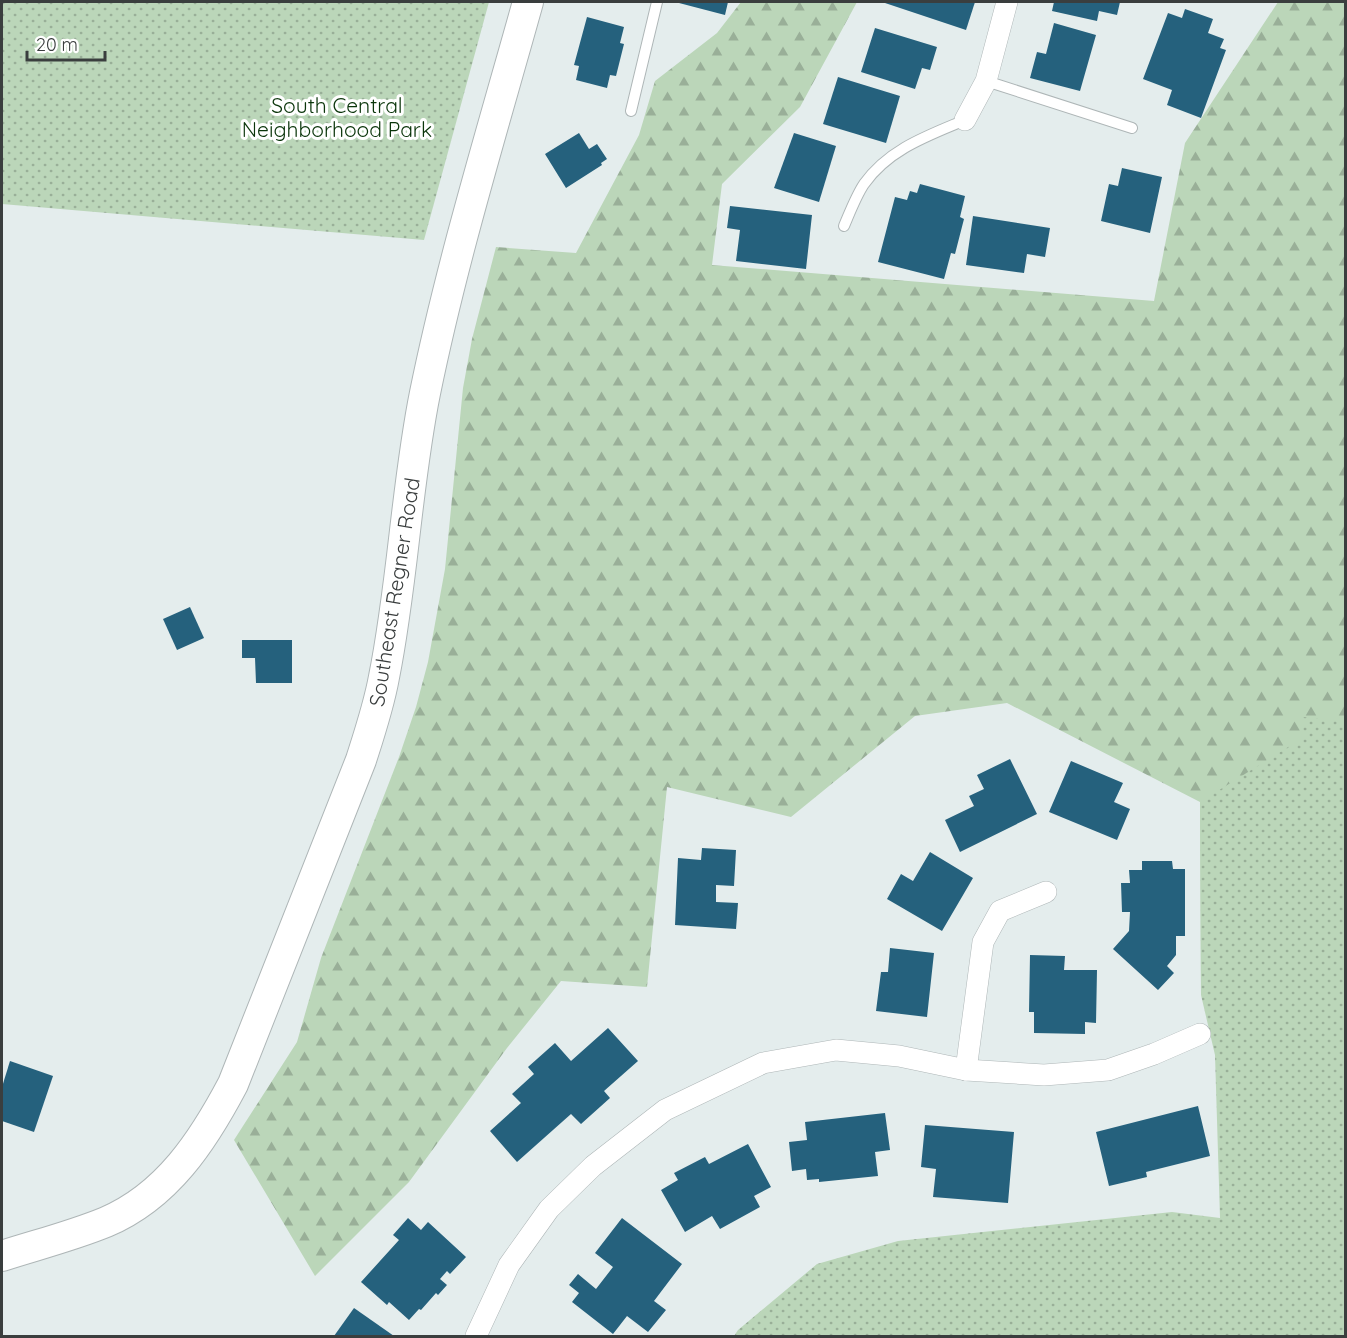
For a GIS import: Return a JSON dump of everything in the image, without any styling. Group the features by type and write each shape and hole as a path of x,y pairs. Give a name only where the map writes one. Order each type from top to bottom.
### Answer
{"street":[{"name":"Southeast Regner Road","path":"2,1256 107,1221 158,1190 198,1145 233,1084 361,760 374,721 392,631 425,394 446,299 528,2"},
{"path":"965,120 986,81 1007,2"},
{"path":"966,1070 983,942 1000,911 1046,892"},
{"path":"476,1336 509,1264 549,1209 593,1166 665,1110 763,1063 836,1050 898,1056 966,1070 1044,1075 1108,1070 1154,1054 1200,1034"}],"lane":[{"path":"631,111 657,2"},
{"path":"986,81 1132,128"},
{"path":"844,225 864,185 884,161 908,144 965,120"}],"green space":[{"name":"South Central Neighborhood Park","path":"2,2 489,2 424,240 2,204"},
{"path":"741,2 857,2 800,107 722,184 712,265 1154,301 1185,143 1278,2 1345,2 1345,813 1231,906 1201,995 1200,802 1007,703 915,716 791,817 667,787 647,987 561,981 507,1048 409,1182 315,1276 234,1140 297,1042 321,958 416,707 428,662 445,569 463,388 472,339 496,247 576,253 639,135 655,81 717,33"},
{"path":"1303,717 1345,721 1345,1336 734,1336 738,1330 817,1264 898,1241 1172,1212 1220,1218 1215,1055 1201,995 1200,802 1301,739"}],"building":[{"path":"679,2 728,2 725,15"},
{"path":"882,2 975,2 966,30"},
{"path":"1054,2 1120,2 1117,15 1099,11 1097,21 1052,11"},
{"path":"1185,9 1213,19 1208,33 1224,39 1220,48 1226,50 1201,118 1167,105 1172,90 1143,79 1168,13 1182,18"},
{"path":"587,17 624,27 620,43 624,44 616,76 610,75 607,88 576,80 579,66 574,65"},
{"path":"1054,23 1096,35 1080,91 1030,78 1037,52 1046,54"},
{"path":"875,28 937,47 930,70 922,68 915,89 861,72"},
{"path":"838,77 900,96 886,143 823,124"},
{"path":"579,133 589,149 597,144 607,159 601,163 602,165 566,188 545,154"},
{"path":"794,133 836,146 819,202 774,188"},
{"path":"1122,168 1162,177 1150,233 1101,221 1109,184 1118,186"},
{"path":"920,184 965,196 960,217 964,219 955,254 951,253 944,279 878,262 895,197 907,200 910,191 917,193"},
{"path":"730,206 812,215 806,269 736,261 740,230 727,228"},
{"path":"973,216 1050,228 1045,257 1027,254 1024,273 966,265"},
{"path":"190,607 204,638 177,650 163,619"},
{"path":"242,640 292,640 292,683 256,683 255,658 242,658"},
{"path":"1010,759 1037,814 960,852 945,820 974,806 969,796 984,789 977,775"},
{"path":"1071,761 1123,783 1114,802 1130,809 1117,840 1049,812"},
{"path":"702,848 736,850 734,886 716,885 716,902 738,903 736,929 675,925 678,858 701,860"},
{"path":"930,852 973,878 942,931 887,899 901,874 913,881"},
{"path":"1142,861 1172,861 1173,869 1185,869 1185,936 1176,936 1176,955 1167,966 1174,973 1158,990 1113,949 1129,931 1130,912 1122,912 1121,883 1130,883 1129,870 1142,870"},
{"path":"890,948 934,953 927,1017 876,1011 881,972 888,972"},
{"path":"1030,955 1065,956 1064,970 1097,970 1096,1023 1085,1022 1085,1034 1034,1033 1034,1012 1029,1012"},
{"path":"608,1028 638,1061 604,1091 610,1098 581,1124 571,1114 517,1162 490,1131 521,1103 512,1094 534,1074 528,1067 555,1043 571,1061"},
{"path":"10,1061 53,1076 34,1132 2,1121 2,1087"},
{"path":"1198,1106 1210,1156 1146,1172 1147,1177 1109,1186 1096,1132"},
{"path":"885,1113 890,1150 875,1152 878,1176 819,1182 819,1179 807,1180 806,1169 792,1171 789,1142 807,1140 805,1122"},
{"path":"925,1125 1014,1132 1008,1203 933,1197 936,1169 921,1167"},
{"path":"748,1144 771,1187 754,1196 760,1207 720,1229 712,1216 685,1232 661,1190 678,1180 674,1173 705,1157 709,1164"},
{"path":"408,1218 421,1230 428,1222 466,1257 450,1274 447,1271 440,1279 447,1285 438,1295 436,1293 409,1320 389,1302 387,1305 361,1282 399,1240 393,1235"},
{"path":"622,1218 682,1264 654,1301 666,1310 648,1332 627,1316 613,1334 572,1302 579,1293 569,1285 578,1274 596,1289 613,1267 595,1253"},
{"path":"354,1308 394,1336 334,1336"}]}
